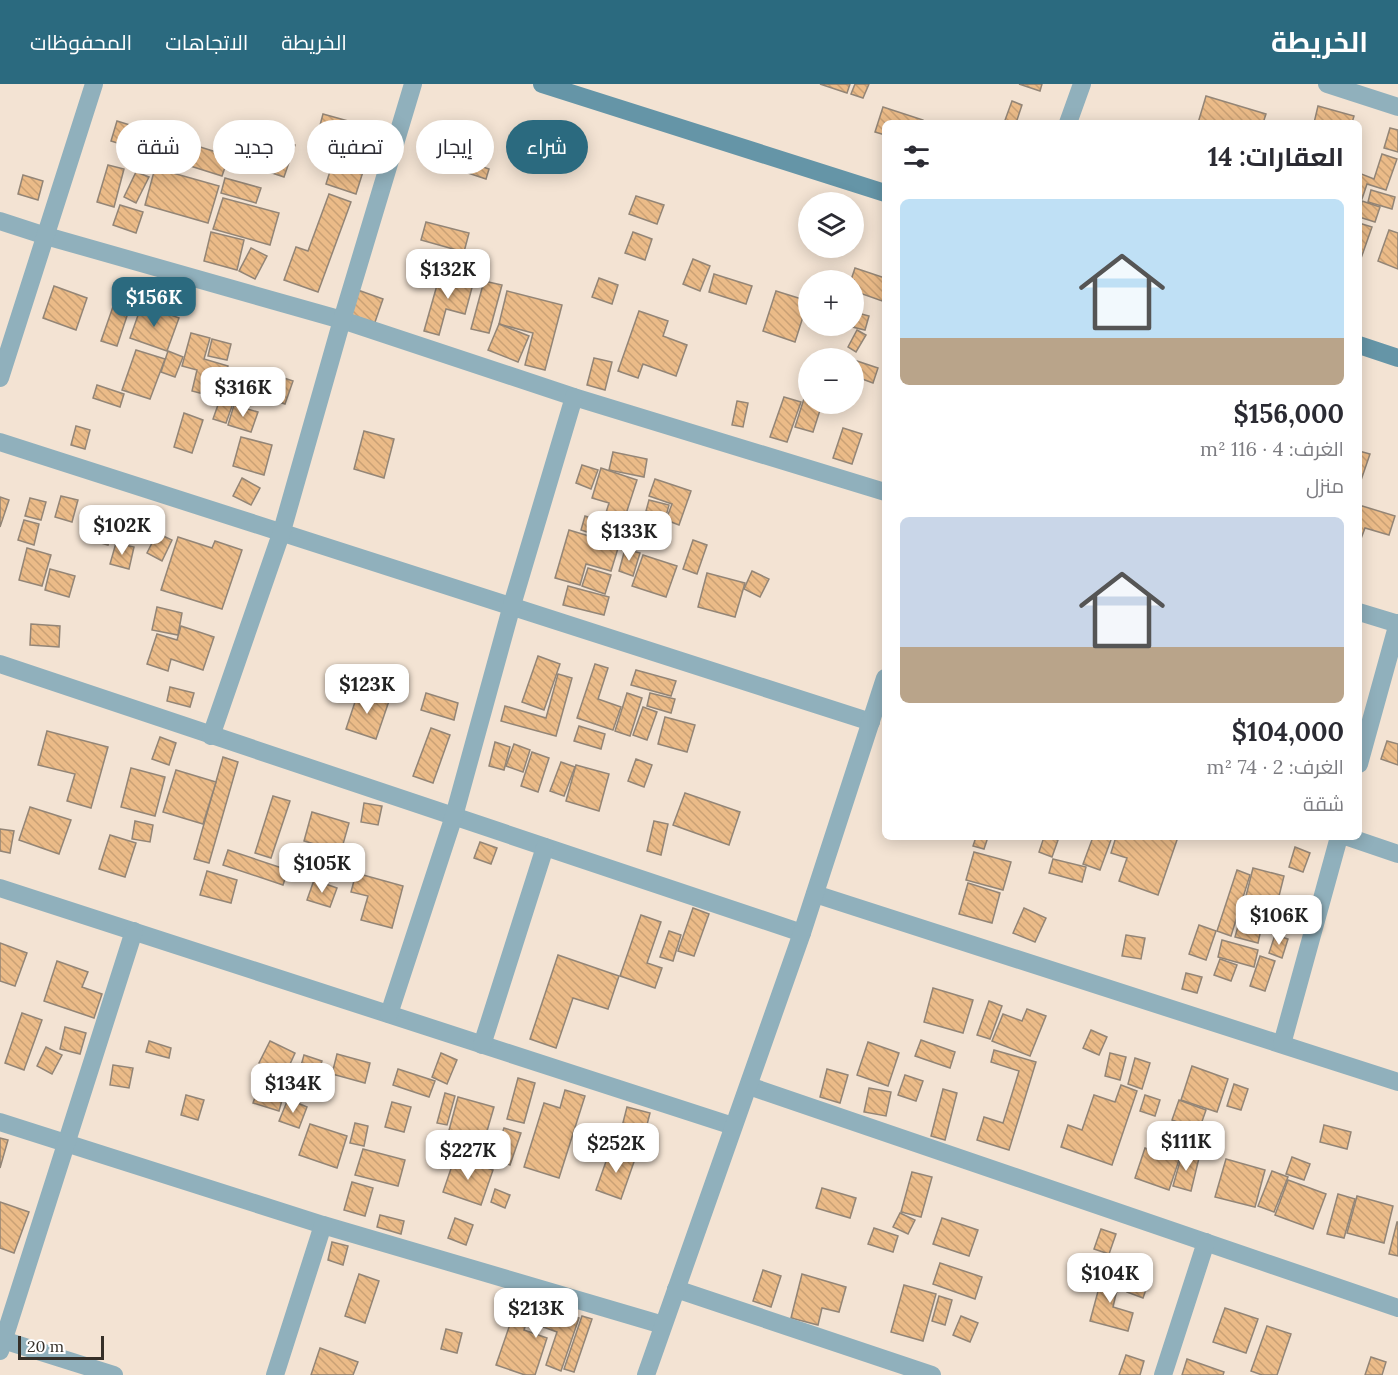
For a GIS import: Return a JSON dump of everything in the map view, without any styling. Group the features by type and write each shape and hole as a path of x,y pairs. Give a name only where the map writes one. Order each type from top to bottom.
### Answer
{"street":[{"path":"0,378 94,84"},
{"path":"211,736 282,531 413,84"},
{"path":"542,84 882,192"},
{"path":"1069,120 1082,84"},
{"path":"1327,84 1398,107"},
{"path":"0,221 342,320 574,397 882,491"},
{"path":"1362,346 1398,358"},
{"path":"389,1014 454,816 512,605 574,397"},
{"path":"0,442 871,722"},
{"path":"1362,613 1398,624 1362,753"},
{"path":"0,664 802,933"},
{"path":"646,1375 802,933 882,689"},
{"path":"1282,1044 1338,840"},
{"path":"1357,840 1398,854"},
{"path":"482,1045 545,847"},
{"path":"0,888 733,1126"},
{"path":"814,894 1398,1082"},
{"path":"114,1375 1,1343 134,931"},
{"path":"748,1086 1398,1308"},
{"path":"0,1122 323,1225 663,1325"},
{"path":"275,1375 323,1225"},
{"path":"1163,1375 1206,1242"},
{"path":"676,1289 932,1375"}],"building":[{"path":"820,84 850,84 847,93"},
{"path":"855,84 869,84 863,98 851,94"},
{"path":"1019,84 1042,84 1040,91"},
{"path":"1206,96 1266,114 1264,120 1199,120"},
{"path":"1012,101 1022,105 1017,120 1005,120"},
{"path":"1318,106 1354,116 1353,120 1315,120"},
{"path":"883,107 923,120 882,120 882,134 875,132"},
{"path":"323,114 345,120 321,120"},
{"path":"116,124 116,143 111,141"},
{"path":"1390,128 1398,130 1398,152 1384,148"},
{"path":"201,147 213,151 213,173 201,169"},
{"path":"1382,154 1397,159 1386,190 1367,184 1362,199 1362,174 1374,179"},
{"path":"108,165 116,167 116,174 123,174 114,207 97,202"},
{"path":"135,174 149,177 136,203 124,197"},
{"path":"153,174 176,174 219,186 208,223 145,205"},
{"path":"329,174 362,174 356,194 326,184"},
{"path":"471,174 488,174 486,179"},
{"path":"23,175 43,181 38,200 18,194"},
{"path":"225,178 261,188 256,203 221,193"},
{"path":"1371,190 1395,197 1392,209 1368,202"},
{"path":"329,194 351,202 318,292 284,280 296,247 308,251"},
{"path":"636,196 664,205 657,224 629,214"},
{"path":"223,198 279,213 270,245 213,229"},
{"path":"1362,201 1380,207 1375,222 1362,218"},
{"path":"120,205 143,212 136,233 113,225"},
{"path":"426,222 469,233 464,252 421,240"},
{"path":"1362,224 1372,227 1362,255"},
{"path":"1389,230 1398,233 1398,269 1378,261"},
{"path":"211,232 244,240 237,270 204,261"},
{"path":"633,232 652,239 645,260 625,253"},
{"path":"251,248 267,256 255,279 239,271"},
{"path":"463,254 483,260 477,278 457,271"},
{"path":"693,259 710,266 700,291 683,284"},
{"path":"441,271 474,280 465,314 446,309 439,335 424,331"},
{"path":"864,271 882,277 882,301 864,295"},
{"path":"714,274 752,286 746,304 709,292"},
{"path":"599,278 618,285 612,304 592,297"},
{"path":"484,281 502,285 489,333 471,329"},
{"path":"54,286 87,298 76,330 43,318"},
{"path":"355,289 383,299 374,325 346,316"},
{"path":"507,291 562,305 545,370 525,365 533,333 499,324"},
{"path":"776,291 798,298 798,333 795,342 763,331"},
{"path":"115,301 130,307 117,346 101,341"},
{"path":"142,304 179,318 167,351 130,338"},
{"path":"639,311 668,321 663,336 687,345 676,376 643,364 638,378 618,371"},
{"path":"864,315 869,316 864,330"},
{"path":"499,324 529,336 518,362 488,350"},
{"path":"191,333 210,338 204,359 228,366 219,398 192,391 197,370 182,366"},
{"path":"866,335 858,348 848,347 854,336"},
{"path":"212,339 231,344 227,360 208,356"},
{"path":"136,350 165,359 150,399 122,390"},
{"path":"168,351 183,357 175,377 161,372"},
{"path":"594,358 612,362 605,390 587,385"},
{"path":"864,363 878,368 873,383 864,380"},
{"path":"230,371 243,375 226,423 213,419"},
{"path":"275,375 293,381 285,404 267,398"},
{"path":"97,385 124,394 120,407 93,398"},
{"path":"784,397 798,401 798,411 787,442 770,437"},
{"path":"737,401 748,403 743,427 732,425"},
{"path":"234,405 258,412 251,432 228,425"},
{"path":"184,413 203,420 192,453 174,447"},
{"path":"799,414 819,414 813,432 795,427"},
{"path":"76,426 90,430 85,449 71,445"},
{"path":"843,428 862,434 852,464 833,458"},
{"path":"364,431 394,439 384,478 354,469"},
{"path":"241,437 272,445 264,475 233,466"},
{"path":"613,452 647,459 644,477 609,470"},
{"path":"1362,452 1370,454 1362,477"},
{"path":"582,465 598,470 591,489 576,483"},
{"path":"601,468 637,480 625,517 647,525 639,549 581,530 585,516 603,522 609,503 592,498"},
{"path":"242,478 260,488 251,505 233,496"},
{"path":"655,479 691,491 679,525 666,520 672,504 649,496"},
{"path":"61,496 78,500 72,522 55,517"},
{"path":"0,497 9,500 0,527"},
{"path":"30,498 46,502 41,520 25,516"},
{"path":"649,500 669,505 666,516 646,511"},
{"path":"1362,506 1395,516 1389,535 1365,528 1362,536"},
{"path":"104,511 117,516 108,545 94,541"},
{"path":"24,520 39,524 34,545 18,540"},
{"path":"569,530 619,545 611,571 586,564 580,585 555,578"},
{"path":"157,533 172,540 162,561 147,553"},
{"path":"178,537 212,548 215,541 242,550 222,609 161,590"},
{"path":"693,540 707,545 697,574 683,569"},
{"path":"116,543 134,547 129,569 110,564"},
{"path":"27,548 51,555 42,586 19,580"},
{"path":"625,549 640,553 633,576 619,571"},
{"path":"643,555 677,566 666,597 632,586"},
{"path":"588,568 611,575 605,594 582,586"},
{"path":"50,569 75,576 69,597 45,590"},
{"path":"752,571 769,579 760,597 744,589"},
{"path":"707,573 745,583 735,617 698,607"},
{"path":"568,586 609,597 604,615 563,605"},
{"path":"157,607 182,613 178,635 152,630"},
{"path":"31,624 60,626 59,647 30,645"},
{"path":"181,626 214,637 203,670 171,659 168,671 147,664 157,634 177,640"},
{"path":"538,656 560,664 544,710 522,702"},
{"path":"595,664 608,668 598,699 621,707 613,730 577,718"},
{"path":"636,670 676,681 671,696 631,685"},
{"path":"558,674 572,678 556,736 501,721 505,706 546,718"},
{"path":"170,687 194,693 190,707 167,701"},
{"path":"359,690 389,701 376,739 346,729"},
{"path":"426,693 458,703 454,720 421,710"},
{"path":"627,693 642,698 630,736 615,731"},
{"path":"650,693 675,699 671,713 647,706"},
{"path":"643,707 657,712 647,740 633,735"},
{"path":"665,717 695,725 687,752 658,744"},
{"path":"579,726 605,734 601,749 574,741"},
{"path":"431,728 450,735 433,783 413,776"},
{"path":"47,731 108,747 91,808 67,801 75,774 38,765"},
{"path":"160,737 176,743 169,765 152,759"},
{"path":"1387,741 1398,744 1398,765 1381,759"},
{"path":"495,742 510,747 504,770 489,766"},
{"path":"514,744 530,750 523,772 506,766"},
{"path":"532,752 549,758 538,792 521,786"},
{"path":"223,757 238,762 209,863 194,859"},
{"path":"636,759 652,765 644,787 628,781"},
{"path":"561,762 575,767 564,796 550,791"},
{"path":"576,765 609,774 599,811 566,801"},
{"path":"131,768 165,777 155,816 121,807"},
{"path":"176,770 216,782 203,824 163,812"},
{"path":"685,793 740,812 729,845 673,825"},
{"path":"273,796 290,801 271,858 255,853"},
{"path":"364,803 382,806 378,825 361,822"},
{"path":"30,807 71,820 59,854 19,840"},
{"path":"312,812 349,823 334,876 318,871 325,847 304,841"},
{"path":"135,821 153,825 150,842 132,839"},
{"path":"654,821 668,824 661,855 647,851"},
{"path":"0,829 14,831 10,853 0,851"},
{"path":"110,835 136,843 125,877 99,869"},
{"path":"975,840 987,840 984,849 973,846"},
{"path":"1043,840 1058,840 1052,857 1039,852"},
{"path":"1092,840 1111,840 1100,870 1083,864"},
{"path":"1115,840 1177,840 1158,895 1119,881 1127,858 1111,853"},
{"path":"480,842 497,848 491,864 474,858"},
{"path":"1295,847 1310,853 1303,872 1289,867"},
{"path":"228,850 288,870 283,885 223,865"},
{"path":"974,852 1011,862 1003,890 966,880"},
{"path":"1053,859 1086,867 1082,882 1049,873"},
{"path":"1253,868 1284,876 1276,908 1245,900"},
{"path":"1237,870 1250,875 1231,936 1217,931"},
{"path":"207,871 237,880 231,903 200,895"},
{"path":"356,873 403,886 392,928 361,920 368,896 351,892"},
{"path":"314,880 337,888 330,907 307,900"},
{"path":"968,883 1000,893 992,923 959,914"},
{"path":"693,908 709,914 694,956 678,951"},
{"path":"1024,908 1046,918 1035,942 1013,933"},
{"path":"641,915 661,922 647,963 662,968 655,988 620,976"},
{"path":"1240,919 1262,925 1258,943 1235,937"},
{"path":"1199,925 1216,931 1206,960 1189,954"},
{"path":"669,931 681,935 673,961 660,957"},
{"path":"1126,935 1145,938 1141,959 1122,956"},
{"path":"1275,935 1288,939 1282,958 1269,953"},
{"path":"1222,940 1258,950 1254,967 1218,957"},
{"path":"0,943 27,953 15,986 0,981"},
{"path":"558,955 619,976 608,1009 573,998 556,1048 530,1039"},
{"path":"1260,956 1275,961 1265,991 1250,986"},
{"path":"1220,959 1237,965 1231,981 1214,975"},
{"path":"57,961 88,972 82,987 102,994 94,1018 44,1001"},
{"path":"1186,973 1202,977 1197,993 1182,989"},
{"path":"933,988 973,1000 963,1033 924,1022"},
{"path":"989,1001 1002,1006 990,1039 977,1035"},
{"path":"1027,1009 1046,1016 1030,1056 992,1041 1003,1014 1022,1021"},
{"path":"22,1013 42,1020 24,1070 5,1063"},
{"path":"65,1027 86,1033 80,1054 60,1049"},
{"path":"1091,1030 1107,1037 1099,1055 1083,1048"},
{"path":"921,1040 955,1052 950,1068 915,1056"},
{"path":"149,1041 171,1048 169,1058 146,1052"},
{"path":"270,1041 295,1053 285,1075 259,1063"},
{"path":"868,1042 899,1053 888,1086 857,1075"},
{"path":"46,1047 62,1055 52,1074 37,1066"},
{"path":"994,1050 1036,1062 1009,1150 977,1140 984,1117 1003,1123 1019,1071 991,1062"},
{"path":"441,1053 457,1060 447,1084 432,1077"},
{"path":"1110,1053 1126,1057 1120,1080 1105,1076"},
{"path":"337,1054 370,1063 365,1083 332,1074"},
{"path":"304,1055 322,1061 314,1085 297,1080"},
{"path":"1135,1058 1150,1063 1142,1089 1128,1084"},
{"path":"113,1065 133,1068 129,1088 110,1085"},
{"path":"1192,1066 1228,1079 1217,1112 1181,1100"},
{"path":"398,1069 435,1081 429,1097 393,1085"},
{"path":"827,1069 848,1075 840,1103 820,1097"},
{"path":"905,1075 923,1081 916,1101 898,1095"},
{"path":"518,1078 535,1083 524,1123 507,1119"},
{"path":"1234,1084 1248,1089 1241,1110 1227,1106"},
{"path":"1121,1085 1137,1091 1112,1165 1061,1147 1068,1125 1082,1130 1094,1095 1115,1102"},
{"path":"869,1088 891,1092 886,1116 864,1112"},
{"path":"258,1089 283,1097 279,1111 253,1103"},
{"path":"943,1089 957,1093 945,1140 931,1136"},
{"path":"565,1090 585,1096 559,1178 524,1167 544,1103 560,1108"},
{"path":"445,1093 455,1096 447,1125 437,1123"},
{"path":"186,1095 204,1100 198,1120 181,1115"},
{"path":"1145,1095 1160,1100 1155,1116 1140,1111"},
{"path":"458,1097 494,1107 480,1155 445,1145"},
{"path":"288,1099 307,1107 299,1128 279,1121"},
{"path":"1179,1100 1206,1110 1199,1130 1172,1120"},
{"path":"392,1102 411,1107 404,1132 385,1127"},
{"path":"627,1107 650,1113 639,1156 616,1150"},
{"path":"355,1123 368,1126 364,1146 350,1143"},
{"path":"310,1124 347,1136 337,1168 299,1155"},
{"path":"1324,1125 1351,1132 1347,1149 1320,1142"},
{"path":"504,1128 521,1133 510,1165 493,1159"},
{"path":"0,1138 8,1140 0,1168"},
{"path":"1145,1148 1179,1160 1169,1190 1135,1178"},
{"path":"363,1149 405,1160 398,1186 355,1175"},
{"path":"610,1150 635,1159 621,1199 596,1190"},
{"path":"1182,1154 1199,1158 1191,1191 1173,1186"},
{"path":"455,1157 493,1170 481,1205 443,1192"},
{"path":"1292,1157 1310,1164 1304,1180 1286,1174"},
{"path":"1226,1159 1265,1170 1255,1207 1215,1197"},
{"path":"1272,1171 1288,1177 1274,1212 1258,1206"},
{"path":"912,1172 932,1177 921,1217 901,1212"},
{"path":"1288,1180 1326,1194 1313,1229 1275,1215"},
{"path":"352,1182 373,1188 365,1216 344,1210"},
{"path":"822,1188 856,1198 850,1218 816,1208"},
{"path":"495,1189 510,1195 505,1208 491,1202"},
{"path":"1338,1194 1355,1199 1344,1238 1327,1234"},
{"path":"1357,1196 1393,1206 1384,1243 1347,1233"},
{"path":"0,1202 29,1212 14,1253 0,1248"},
{"path":"900,1213 915,1220 908,1234 893,1227"},
{"path":"380,1215 404,1221 401,1234 377,1227"},
{"path":"455,1218 473,1225 466,1245 448,1238"},
{"path":"942,1218 978,1230 969,1256 933,1244"},
{"path":"1398,1222 1398,1256 1389,1254"},
{"path":"874,1228 898,1236 893,1252 868,1244"},
{"path":"1101,1229 1116,1234 1109,1254 1094,1249"},
{"path":"332,1242 348,1246 343,1265 328,1260"},
{"path":"940,1263 982,1277 975,1299 933,1284"},
{"path":"1104,1269 1121,1273 1113,1307 1133,1313 1128,1331 1090,1321"},
{"path":"763,1270 781,1276 771,1307 753,1301"},
{"path":"359,1274 379,1281 365,1323 345,1316"},
{"path":"802,1274 846,1287 839,1312 822,1308 818,1325 791,1318"},
{"path":"1133,1275 1149,1281 1143,1298 1127,1292"},
{"path":"904,1285 936,1294 923,1341 891,1332"},
{"path":"939,1296 952,1300 945,1325 932,1321"},
{"path":"519,1298 579,1318 561,1371 546,1365 557,1332 527,1321 524,1330 547,1338 535,1375 525,1375 496,1365"},
{"path":"1225,1308 1258,1319 1246,1353 1213,1342"},
{"path":"582,1316 592,1319 574,1372 564,1369"},
{"path":"961,1316 978,1323 970,1342 953,1335"},
{"path":"1267,1326 1291,1334 1277,1375 1262,1375 1251,1371"},
{"path":"446,1329 462,1333 457,1353 441,1349"},
{"path":"320,1348 358,1362 353,1375 311,1375"},
{"path":"1126,1355 1144,1361 1140,1375 1119,1375"},
{"path":"1371,1357 1386,1362 1382,1375 1365,1375"},
{"path":"1187,1359 1224,1372 1223,1375 1182,1375"}]}
